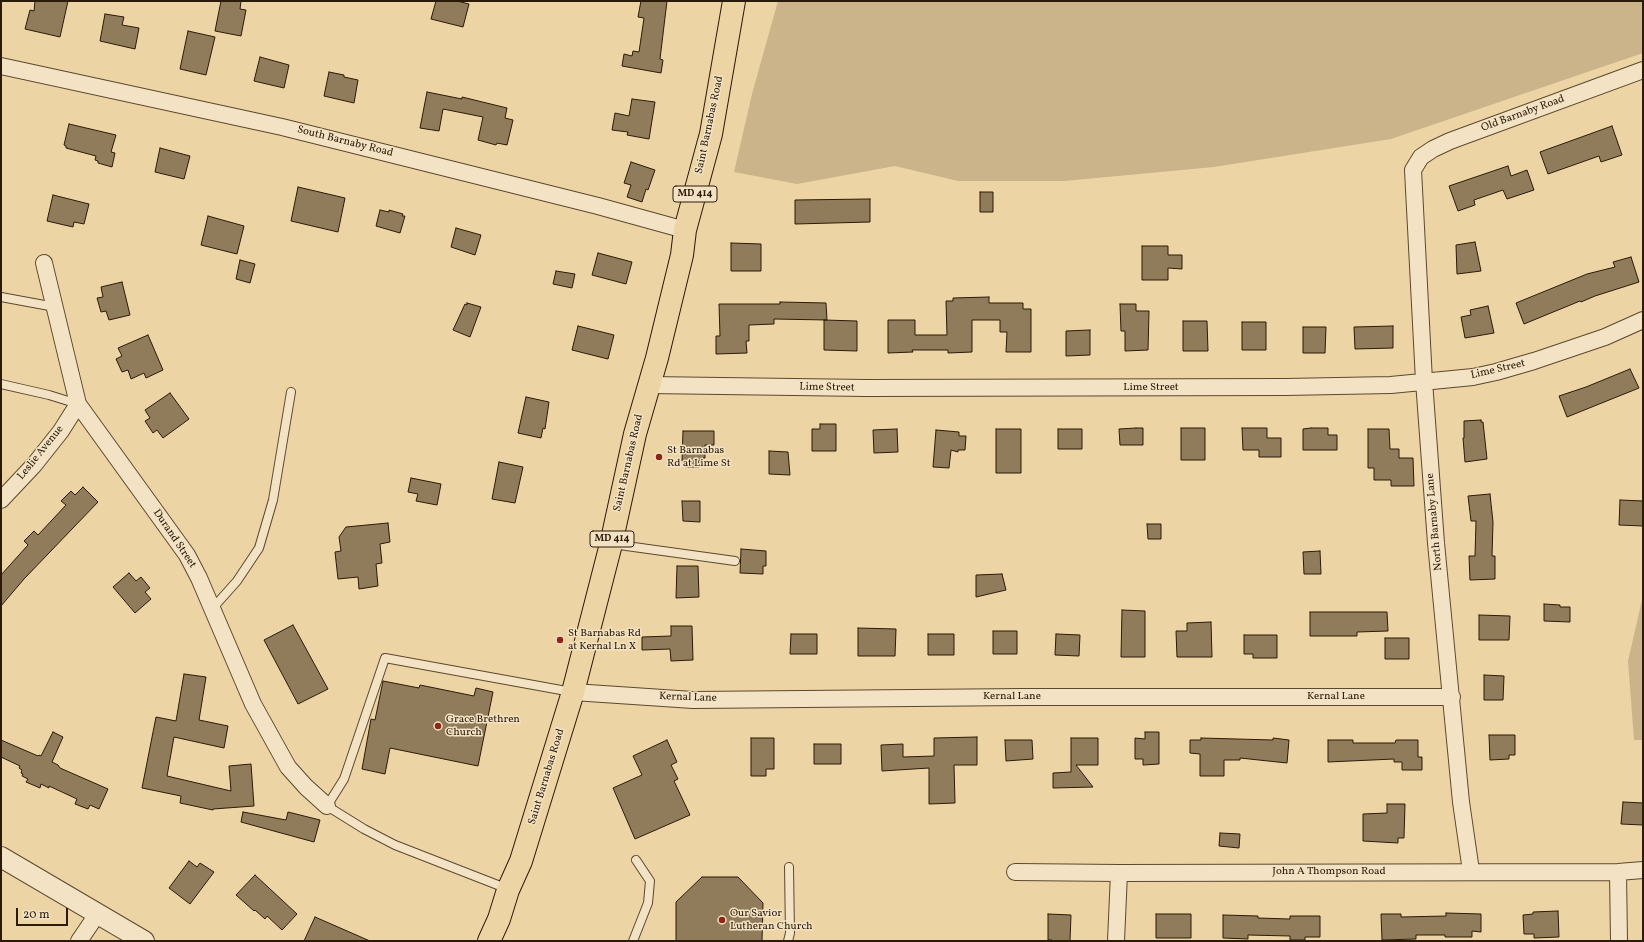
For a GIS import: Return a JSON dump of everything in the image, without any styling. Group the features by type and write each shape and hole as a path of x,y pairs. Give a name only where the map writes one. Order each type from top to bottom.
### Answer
{"main road":[{"name":"Saint Barnabas Road","path":"489,941 499,919 508,890 521,861 573,692 611,544 635,434 657,358 682,255 685,230 711,134 734,1"}],"street":[{"name":"South Barnaby Road","path":"1,66 282,127 591,204 685,230"},
{"name":"Old Barnaby Road","path":"1413,170 1421,157 1433,149 1450,141 1643,70"},
{"name":"North Barnaby Lane","path":"1413,170 1424,381 1436,543 1461,802 1471,871"},
{"name":"Durand Street","path":"44,263 78,404 187,555 199,578 253,704 269,736 288,768 327,806"},
{"name":"Lime Street","path":"649,385 866,388 1277,387 1391,385 1473,377 1496,372 1605,337 1643,320"},
{"name":"Leslie Avenue","path":"2,497 34,465 61,431 78,404"},
{"name":"Kernal Lane","path":"573,692 693,700 1023,697 1452,697"},
{"path":"1,857 144,941"},
{"name":"John A Thompson Road","path":"1015,872 1618,872 1643,870"},
{"path":"1618,872 1619,941"},
{"path":"1116,941 1119,873"},
{"path":"79,941 98,913"}],"lane":[{"path":"1,297 55,307"},
{"path":"1,384 49,395 78,404"},
{"path":"212,610 238,581 258,548 273,500 291,392"},
{"path":"611,544 735,561"},
{"path":"508,890 395,845 364,829 327,806 344,778 385,658 573,692"},
{"path":"633,941 648,903 650,881 636,860"},
{"path":"788,941 790,933 789,867"}],"shaded area":[{"path":"778,1 1643,1 1643,53 1391,139 1214,167 1064,181 958,181 895,166 797,184 734,172 752,94"},
{"path":"1642,600 1643,740 1634,740 1628,661"}],"building":[{"path":"35,1 68,1 60,37 25,29 30,10 34,11"},
{"path":"221,1 241,1 240,9 246,10 241,36 215,31"},
{"path":"436,1 457,1 469,4 463,27 431,19"},
{"path":"641,1 667,1 660,59 663,60 661,73 622,66 624,54 632,56 633,51 639,52 644,18 638,17"},
{"path":"105,14 124,17 122,25 139,28 135,49 100,41"},
{"path":"188,31 215,37 206,75 180,69"},
{"path":"260,57 289,65 284,88 254,81"},
{"path":"329,72 358,80 354,103 324,96"},
{"path":"427,92 462,99 462,97 507,108 505,118 513,120 507,145 497,143 496,145 478,140 483,117 443,109 439,131 420,128"},
{"path":"632,99 655,102 649,139 627,135 628,132 612,130 615,113 629,116"},
{"path":"69,124 116,135 111,152 115,153 112,167 98,163 98,161 95,160 96,156 66,148 64,145"},
{"path":"1612,126 1622,155 1601,162 1599,156 1548,174 1540,152"},
{"path":"160,148 190,156 184,179 155,172"},
{"path":"631,162 655,170 642,202 627,197 631,185 624,183"},
{"path":"1508,166 1511,176 1527,170 1534,190 1507,199 1503,190 1474,200 1475,205 1458,211 1449,186"},
{"path":"298,187 345,198 338,232 291,221"},
{"path":"980,192 993,192 993,212 980,212"},
{"path":"53,195 89,204 84,224 74,222 73,227 47,221"},
{"path":"870,199 870,222 795,224 795,200"},
{"path":"380,210 389,212 389,210 405,216 400,233 376,226"},
{"path":"208,216 244,226 237,254 201,245"},
{"path":"456,228 481,235 475,255 451,247"},
{"path":"1475,242 1481,271 1457,274 1456,245"},
{"path":"731,243 761,244 761,271 731,271"},
{"path":"1142,246 1168,246 1168,255 1182,255 1182,269 1168,268 1168,280 1142,280"},
{"path":"598,253 632,262 626,284 592,275"},
{"path":"1631,257 1639,282 1581,302 1580,301 1524,324 1516,303 1587,274 1615,267 1613,262"},
{"path":"240,260 255,264 250,283 236,279"},
{"path":"556,271 575,274 572,288 553,284"},
{"path":"122,282 130,315 109,320 106,311 101,312 97,298 103,297 101,287"},
{"path":"989,297 989,303 1023,303 1023,309 1031,309 1031,352 1006,352 1007,332 1000,332 1000,320 972,320 972,352 948,353 948,350 912,350 913,352 888,353 888,320 915,320 915,335 947,335 946,301 953,301 953,298"},
{"path":"780,302 826,303 827,320 774,319 774,324 749,325 749,341 746,341 747,353 716,354 716,336 720,336 719,304 780,304"},
{"path":"467,303 481,307 470,337 453,330 465,304 467,305"},
{"path":"1120,304 1136,304 1136,311 1149,311 1148,350 1125,351 1125,331 1121,331"},
{"path":"1488,306 1494,333 1465,338 1461,317 1471,315 1470,310"},
{"path":"824,320 857,321 857,351 824,350"},
{"path":"1183,321 1207,321 1208,351 1183,351"},
{"path":"1242,322 1266,322 1266,350 1242,350"},
{"path":"578,326 614,335 608,359 572,350"},
{"path":"1393,326 1393,348 1355,349 1354,327"},
{"path":"1303,327 1326,327 1325,353 1303,353"},
{"path":"1090,330 1090,355 1066,356 1066,331"},
{"path":"148,335 163,370 146,378 144,373 131,379 128,370 122,372 116,359 122,356 118,348"},
{"path":"1630,369 1639,388 1567,417 1559,396"},
{"path":"170,393 189,419 163,438 157,430 153,433 145,421 150,418 145,410"},
{"path":"526,397 549,402 545,429 543,428 541,438 518,433"},
{"path":"1481,420 1481,422 1483,422 1487,459 1465,462 1463,438 1464,421"},
{"path":"820,424 836,424 836,451 812,451 812,429 820,429"},
{"path":"1143,428 1143,445 1120,445 1119,429"},
{"path":"1181,428 1205,428 1205,460 1181,460"},
{"path":"1242,428 1267,428 1267,438 1281,438 1281,457 1259,457 1259,450 1243,450"},
{"path":"1328,428 1328,435 1337,435 1337,450 1303,450 1303,429"},
{"path":"897,429 898,452 874,453 873,430"},
{"path":"996,429 1021,429 1021,473 996,473"},
{"path":"1058,429 1082,429 1082,449 1058,449"},
{"path":"1368,429 1389,429 1390,449 1399,449 1399,458 1413,458 1414,486 1391,486 1391,480 1374,480 1374,468 1368,468"},
{"path":"936,430 959,432 959,436 966,436 965,450 958,450 958,452 951,450 949,468 933,467"},
{"path":"683,431 714,431 714,445 705,445 705,458 703,458 703,461 699,461 699,467 685,467 685,461 682,461"},
{"path":"769,451 788,452 790,475 769,474"},
{"path":"499,462 523,467 515,503 492,499"},
{"path":"411,478 441,484 437,505 416,501 418,494 408,492"},
{"path":"83,487 98,502 24,579 1,606 1,575 28,545 24,541 34,531 38,535 66,505 61,501 71,491 75,495"},
{"path":"1490,494 1493,522 1492,556 1495,556 1495,579 1470,580 1469,556 1475,556 1476,521 1471,521 1468,496"},
{"path":"1620,500 1643,501 1643,526 1619,525"},
{"path":"682,501 700,501 700,522 683,521"},
{"path":"388,523 390,542 380,544 382,563 376,564 378,586 359,589 358,577 338,579 335,552 341,551 339,537 346,527"},
{"path":"1147,524 1161,524 1161,539 1148,539"},
{"path":"741,549 766,551 766,566 763,566 763,574 740,573"},
{"path":"1320,551 1321,574 1304,574 1303,552"},
{"path":"677,566 698,566 699,597 676,598"},
{"path":"129,573 136,581 141,577 150,588 145,592 151,599 135,613 113,587"},
{"path":"1002,574 1006,590 976,597 976,575"},
{"path":"1544,604 1570,607 1570,622 1544,621"},
{"path":"1122,610 1145,611 1145,657 1121,657"},
{"path":"1310,612 1387,612 1388,631 1357,632 1357,636 1310,636"},
{"path":"1479,615 1510,616 1509,640 1479,640"},
{"path":"1211,622 1212,657 1177,657 1176,631 1187,631 1187,623"},
{"path":"293,625 328,689 298,704 264,640"},
{"path":"671,626 692,626 693,660 671,661 670,649 642,650 642,637 671,636"},
{"path":"858,628 896,629 895,656 858,656"},
{"path":"993,631 1017,631 1017,654 993,654"},
{"path":"791,634 817,634 817,654 790,654"},
{"path":"928,634 954,634 954,655 928,655"},
{"path":"1056,634 1080,635 1079,656 1055,655"},
{"path":"1244,635 1277,635 1277,658 1253,658 1253,654 1244,654"},
{"path":"1385,638 1409,638 1409,659 1385,659"},
{"path":"184,674 206,677 199,720 228,726 224,748 174,737 167,776 231,791 229,766 251,764 254,806 213,810 180,803 181,796 142,788 156,717 176,721"},
{"path":"1484,675 1504,676 1503,700 1484,700"},
{"path":"383,681 419,688 420,685 474,696 476,688 493,692 478,766 390,748 385,774 362,769 371,719 375,720"},
{"path":"53,732 63,737 52,762 60,768 108,789 99,809 90,805 88,809 75,804 77,799 49,786 49,788 41,784 40,788 26,782 28,779 22,776 22,770 19,768 20,766 1,757 1,740 41,756"},
{"path":"1145,732 1159,732 1159,764 1143,765 1143,759 1135,759 1135,738 1145,739"},
{"path":"1489,735 1515,735 1515,755 1509,755 1509,759 1490,760"},
{"path":"977,737 977,765 954,765 955,803 929,804 929,768 882,771 881,745 903,744 903,757 934,756 934,738"},
{"path":"751,738 774,738 774,769 766,769 766,776 751,776"},
{"path":"1071,738 1098,738 1098,765 1076,765 1093,787 1053,788 1053,773 1071,772"},
{"path":"1201,738 1273,740 1273,738 1289,740 1287,763 1240,758 1240,760 1224,760 1224,776 1200,776 1200,754 1190,753 1190,740 1201,740"},
{"path":"667,740 677,762 671,765 678,779 674,781 690,815 635,839 613,788 642,775 633,756"},
{"path":"1005,740 1032,740 1033,759 1006,761"},
{"path":"1328,740 1353,740 1353,743 1395,743 1396,740 1418,740 1418,757 1422,757 1422,770 1402,770 1402,762 1394,762 1394,759 1328,762"},
{"path":"814,744 841,744 841,764 814,764"},
{"path":"1623,802 1643,803 1643,825 1621,824"},
{"path":"1387,804 1405,804 1404,838 1398,838 1398,843 1363,841 1363,814 1387,813"},
{"path":"243,812 286,820 288,812 320,820 314,842 241,822"},
{"path":"1220,833 1240,834 1239,848 1219,846"},
{"path":"189,861 197,867 200,863 214,872 190,904 169,888"},
{"path":"255,875 297,914 282,930 267,916 265,919 236,895"},
{"path":"702,877 738,877 763,903 762,941 676,941 676,902"},
{"path":"1558,911 1559,937 1534,938 1534,934 1524,934 1523,915 1533,914 1533,912"},
{"path":"1446,913 1481,914 1481,932 1472,931 1472,937 1416,935 1416,939 1382,940 1381,914 1401,914 1401,917 1446,916"},
{"path":"1048,914 1071,915 1070,941 1048,940"},
{"path":"1156,914 1191,914 1191,938 1156,938"},
{"path":"1223,915 1290,919 1290,916 1320,916 1320,937 1305,937 1305,940 1290,940 1290,936 1248,935 1248,939 1223,938"},
{"path":"315,917 370,941 304,941"}],"place":[{"name":"St Barnabas Rd at Lime St","path":"659,457"},
{"name":"St Barnabas Rd at Kernal Ln X","path":"560,640"},
{"name":"Grace Brethren Church","path":"438,726"},
{"name":"Our Savior Lutheran Church","path":"722,920"}]}
